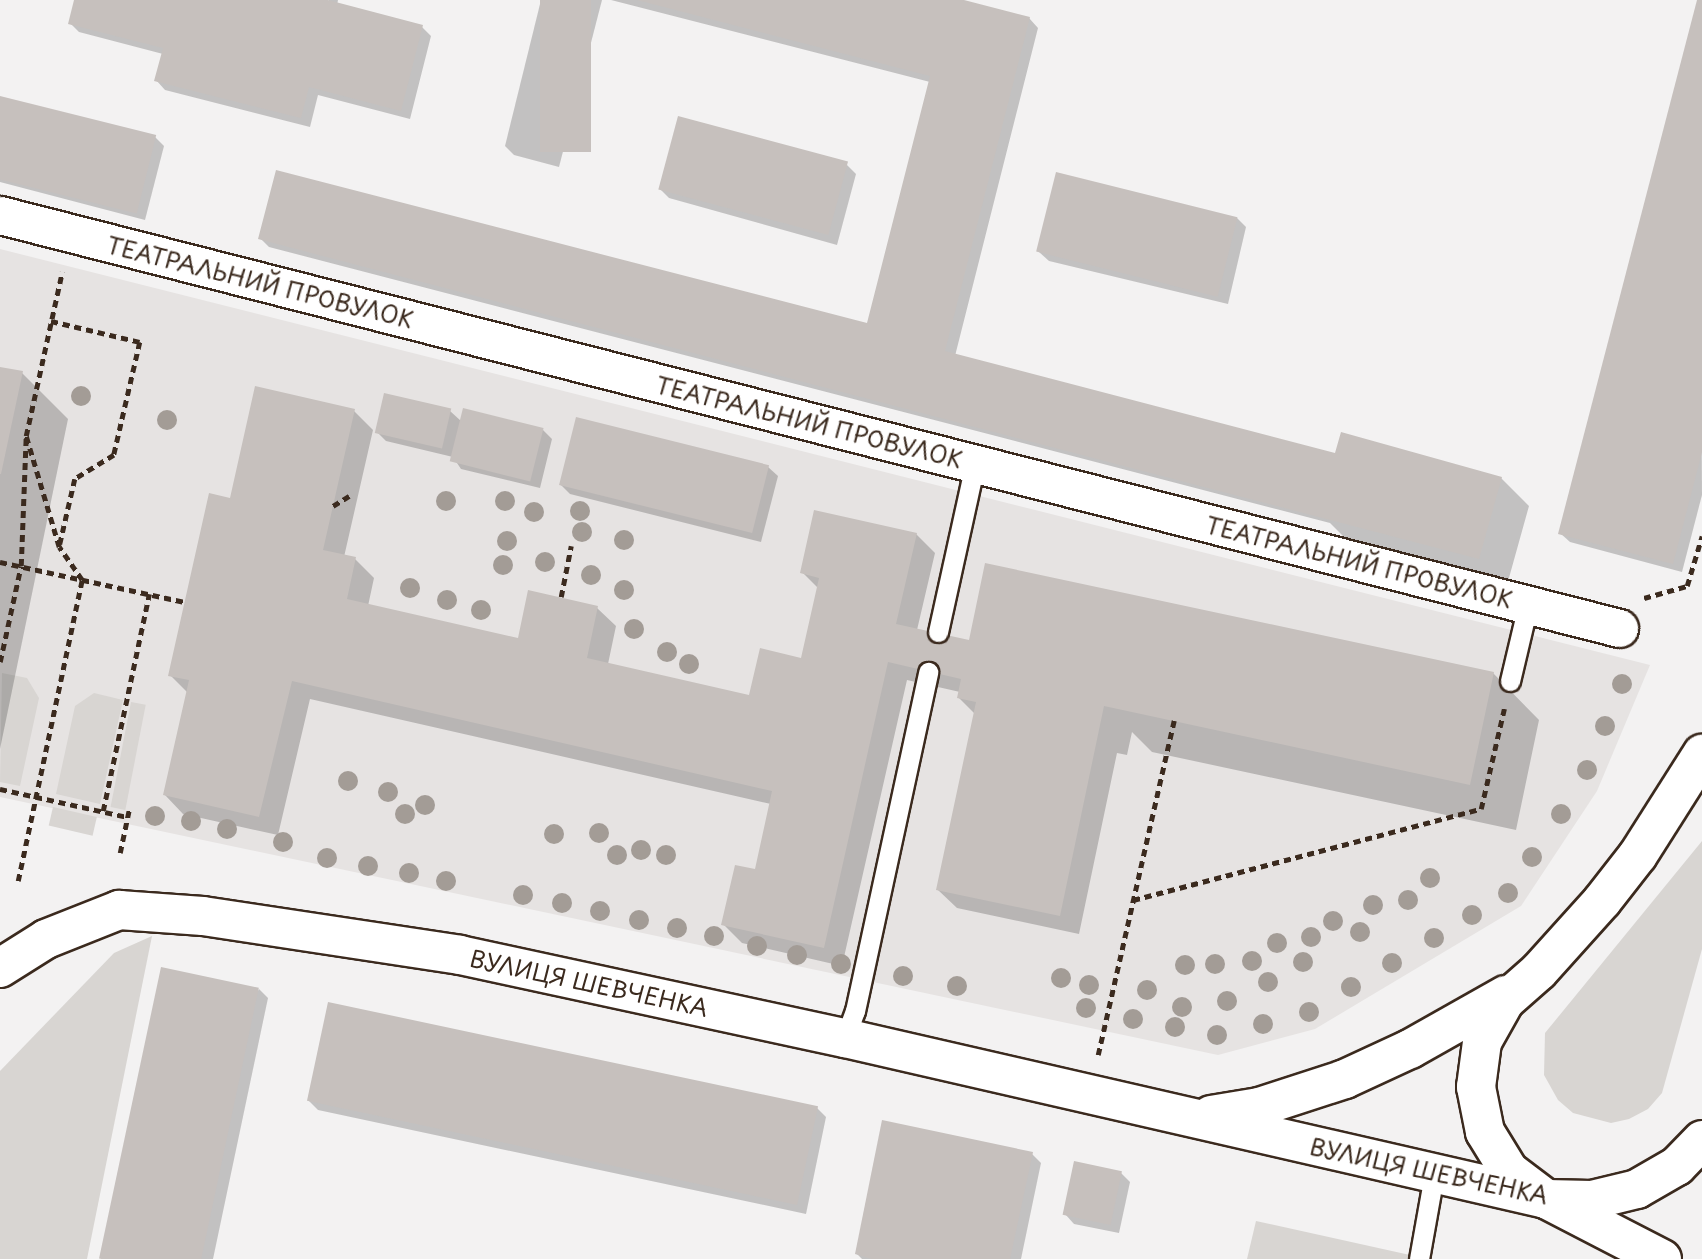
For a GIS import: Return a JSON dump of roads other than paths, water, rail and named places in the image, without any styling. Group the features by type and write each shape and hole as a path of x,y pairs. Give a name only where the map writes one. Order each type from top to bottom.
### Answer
{"main road":[{"path":"1662,1259 1546,1199 1510,1171 1485,1132 1476,1087 1482,1042 1505,1001 1539,971 1638,855 1702,754"},
{"name":"ВУЛИЦЯ ШЕВЧЕНКА","path":"0,968 82,923 119,910 160,911 460,955 845,1038 1546,1199 1592,1200 1637,1189 1677,1166 1702,1140"},
{"name":"ВУЛИЦЯ ШЕВЧЕНКА","path":"1183,1115 1224,1115 1345,1079 1484,1010 1539,971"}],"street":[{"name":"ТЕАТРАЛЬНИЙ ПРОВУЛОК","path":"0,215 1619,628"}],"lane":[{"path":"938,632 975,464"},
{"path":"1510,681 1528,605"},
{"path":"845,1038 855,1011 928,672"},
{"path":"1419,1259 1434,1175"}]}
